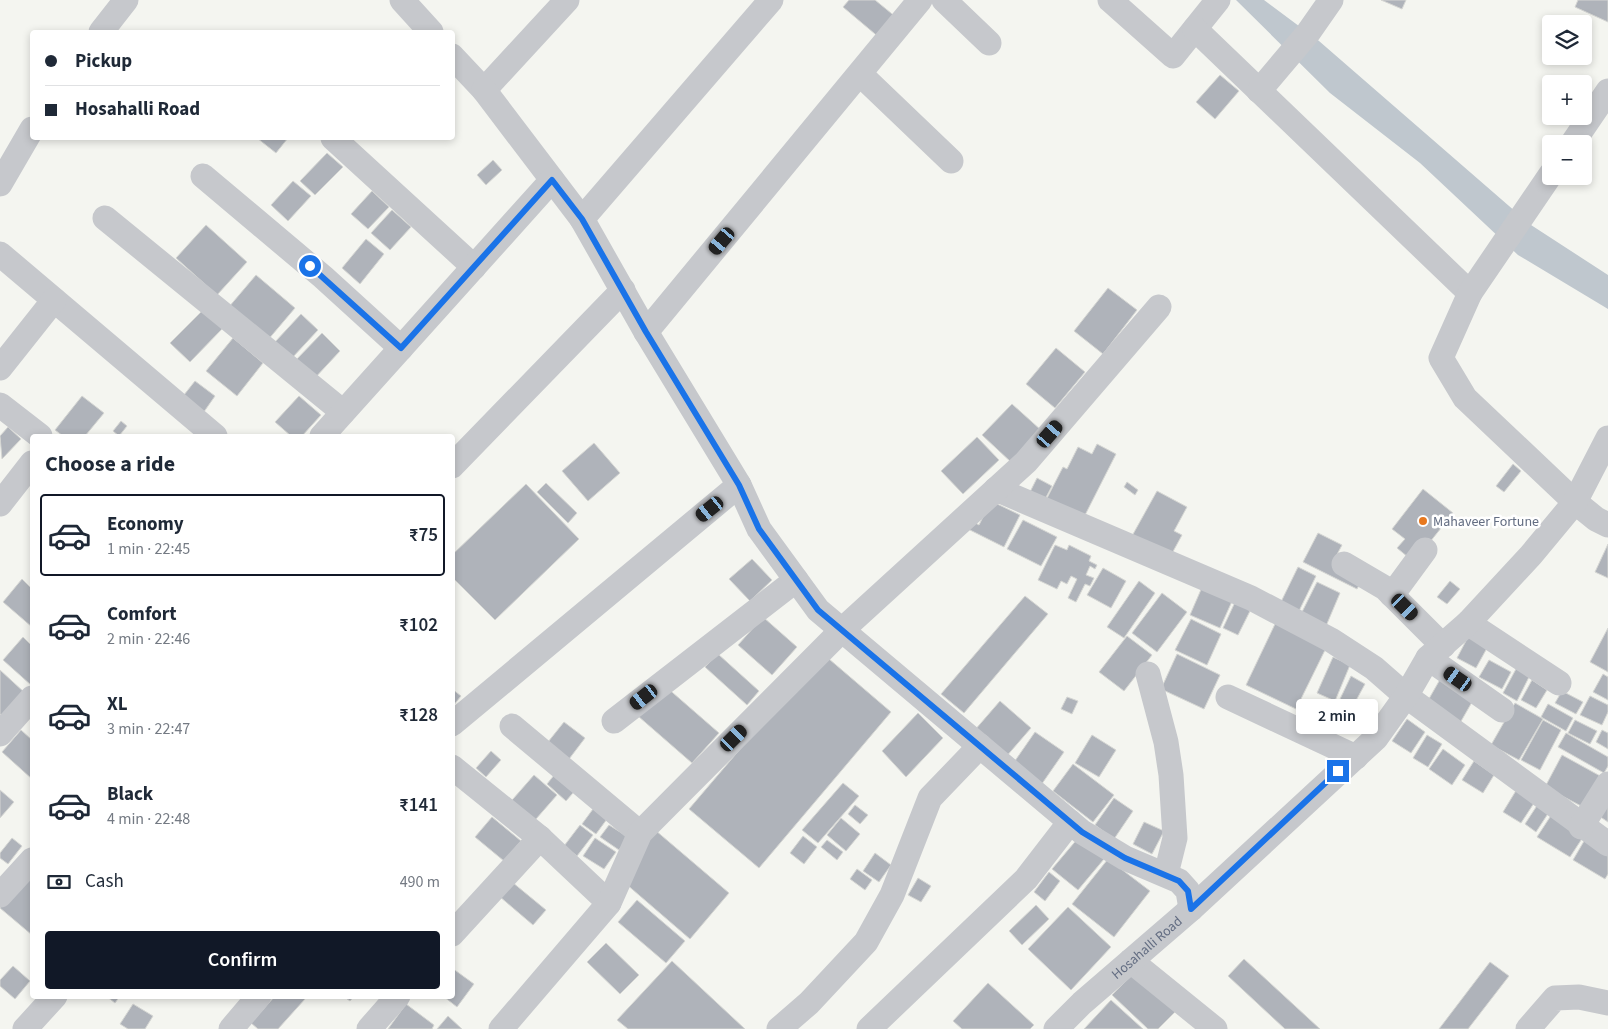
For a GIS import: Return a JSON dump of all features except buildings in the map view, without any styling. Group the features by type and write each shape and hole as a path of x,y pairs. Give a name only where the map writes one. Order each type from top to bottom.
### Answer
{"street":[{"path":"104,30 126,0"},
{"path":"402,0 429,30"},
{"path":"484,90 567,0"},
{"path":"582,219 771,0"},
{"path":"646,332 920,0"},
{"path":"944,0 989,43"},
{"path":"1110,0 1173,56 1218,0"},
{"path":"1259,91 1308,33 1330,0"},
{"path":"1195,29 1470,293"},
{"path":"455,59 484,90 582,219 646,332 739,485 759,529 818,610 1082,832 1125,858 1179,881 1188,891 1191,909"},
{"path":"860,74 951,161"},
{"path":"1578,135 1608,92"},
{"path":"0,184 30,132"},
{"path":"335,140 474,267"},
{"path":"203,176 316,272 401,348"},
{"path":"324,434 552,180"},
{"path":"1544,185 1470,293 1441,358 1465,398 1575,502 1608,526"},
{"path":"105,218 343,412"},
{"path":"0,254 213,434"},
{"path":"455,463 622,290"},
{"path":"0,368 54,300"},
{"path":"500,1029 609,903 640,833 842,630 1026,462 1159,308"},
{"path":"0,405 37,434"},
{"name":"Hosahalli Road","path":"1056,1029 1191,909 1338,771 1376,738 1435,652 1453,634 1468,623 1531,555 1575,502 1608,438"},
{"path":"0,504 30,466"},
{"path":"455,722 739,485"},
{"path":"996,489 1251,598 1330,640 1367,663 1406,696 1581,827 1608,844"},
{"path":"1392,595 1425,550"},
{"path":"1344,564 1392,595 1435,652 1502,710"},
{"path":"614,721 796,580"},
{"path":"1468,623 1559,683"},
{"path":"1148,674 1166,742 1171,776 1175,838 1166,874"},
{"path":"1228,697 1356,757"},
{"path":"0,734 30,700"},
{"path":"512,726 640,833"},
{"path":"779,1029 808,1003 866,942 892,894 930,798 980,746"},
{"path":"455,772 540,838 609,903"},
{"path":"1581,827 1608,784"},
{"path":"869,1029 1026,879 1070,822"},
{"path":"455,931 540,838"},
{"path":"0,895 30,862"},
{"path":"1131,961 1215,1029"},
{"path":"1528,1029 1555,998 1579,996 1608,1003"},
{"path":"24,1029 52,999"},
{"path":"231,1029 256,999"},
{"path":"369,1029 395,999"}],"shaded area":[{"path":"1236,0 1264,0 1319,41 1531,225 1608,275 1608,309 1518,255 1420,163 1330,93"}],"place":[{"name":"Mahaveer Fortune","path":"1423,521"}],"route":[{"path":"310,266 401,348 552,180 582,219 646,332 739,485 759,529 818,610 1082,832 1125,858 1179,881 1188,891 1191,909 1338,771"}]}
